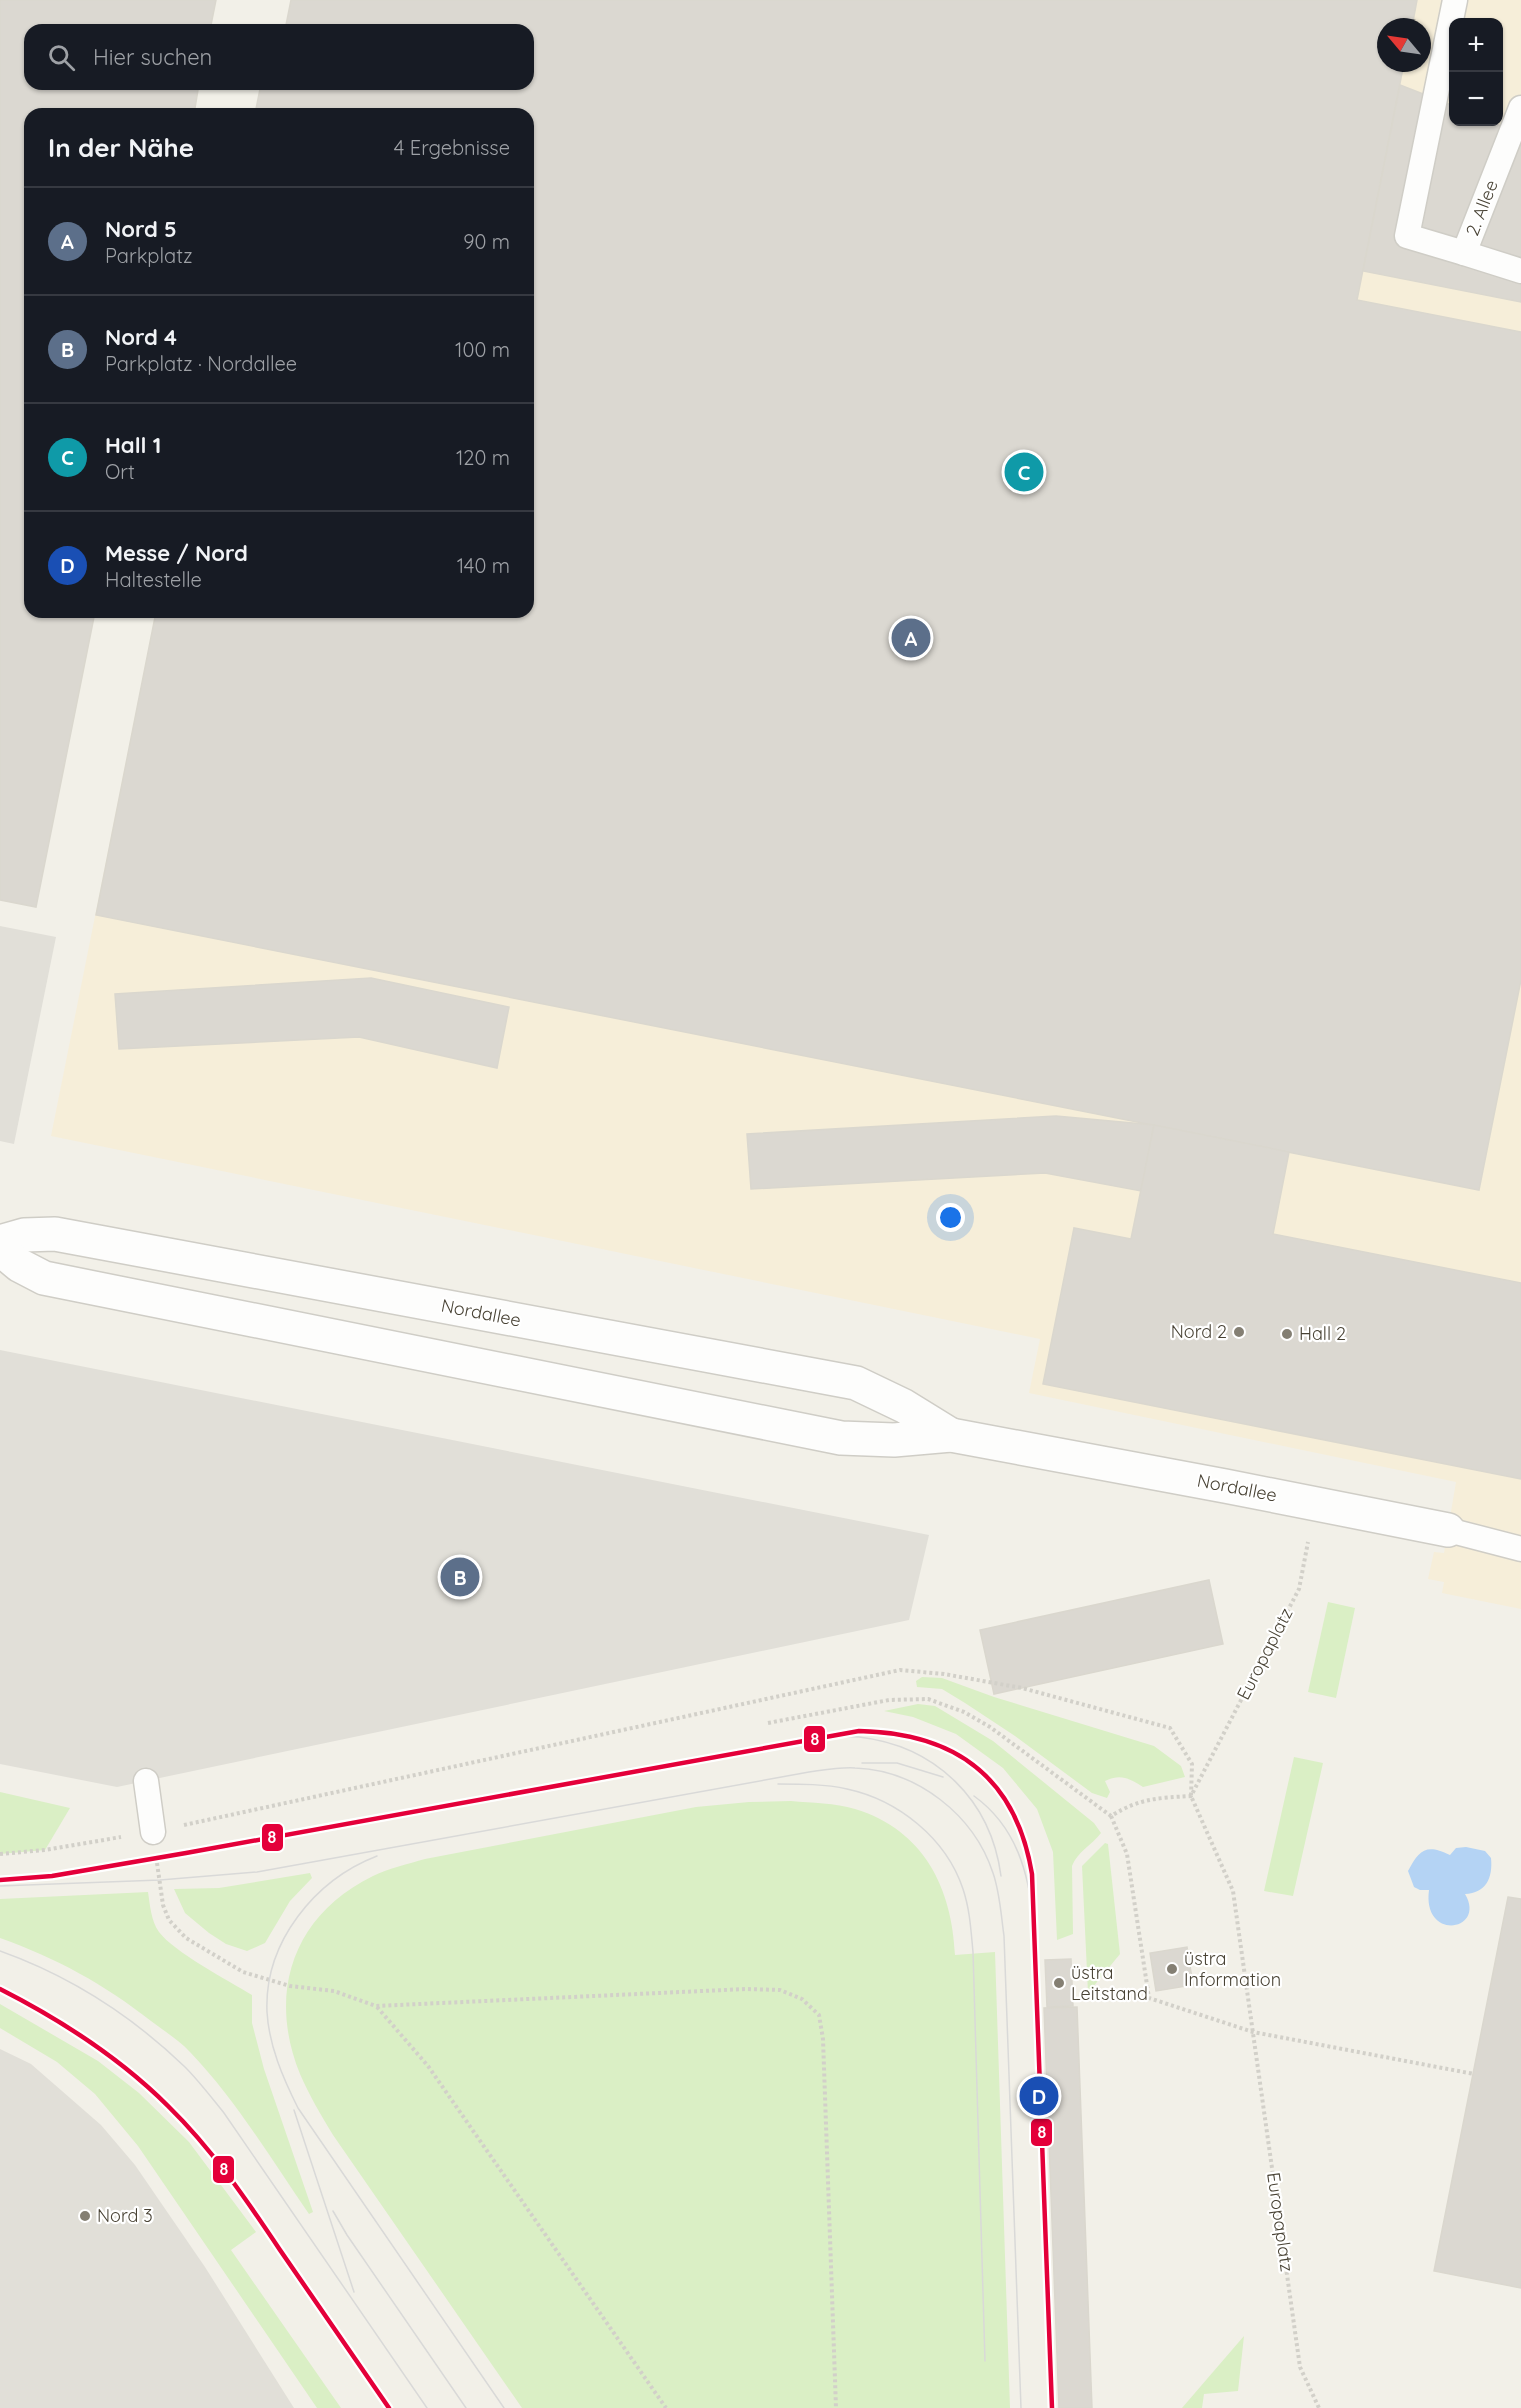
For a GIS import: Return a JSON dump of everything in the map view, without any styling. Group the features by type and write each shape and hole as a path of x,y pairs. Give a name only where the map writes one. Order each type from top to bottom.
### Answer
{"street":[{"name":"Nordallee","path":"0,1242 24,1235 55,1234 856,1383 904,1406 951,1435"},
{"name":"Nordallee","path":"0,1249 19,1265 44,1278 841,1438 894,1440 951,1435 1448,1530"}],"lane":[{"path":"1455,0 1407,236 1464,253"},
{"name":"2. Allee","path":"1521,108 1464,253 1521,271"},
{"name":"Nordallee","path":"1448,1530 1521,1549"},
{"path":"146,1781 153,1832"}],"path":[{"name":"Europaplatz","path":"1191,1796 1299,1589 1316,1504"},
{"name":"Europaplatz","path":"0,1854 45,1850 153,1832 900,1670 944,1674 1022,1688 1170,1728 1192,1764 1191,1796 1233,1892 1300,2367 1319,2408"},
{"path":"768,1723 890,1700 928,1699 964,1712 990,1728 1111,1816 1127,1854 1149,1998 1253,2032 1474,2074"},
{"path":"1111,1816 1150,1798 1191,1796"},
{"path":"153,1832 164,1905 170,1920 186,1938 243,1972 291,1986 334,1991 376,2007 426,2002 746,1989 780,1990 802,1999 819,2015 823,2038 836,2408"},
{"path":"376,2007 428,2066 666,2408"}],"shaded area":[{"path":"291,0 1521,0 1521,1609 1442,1593 1444,1582 1428,1579 1434,1552 1444,1553 1456,1482 1029,1393 1040,1339 51,1136 155,618 534,618 534,108 256,108 260,90 534,90 534,24 286,24"},
{"path":"0,926 56,937 14,1144 0,1141"},
{"path":"0,1350 929,1535 909,1620 117,1787 0,1764"},
{"name":"Nord 3","path":"0,2049 31,2064 101,2125 135,2165 205,2267 294,2408 0,2408"}],"green space":[{"path":"1328,1602 1355,1608 1336,1698 1308,1692"},
{"path":"922,1677 942,1678 994,1697 1154,1746 1181,1766 1185,1777 1143,1787 1129,1779 1116,1777 1105,1781 1110,1792 1107,1798 1092,1793 1015,1736 942,1689 917,1687 916,1681"},
{"path":"918,1704 935,1706 993,1741 1094,1823 1101,1833 1077,1857 1072,1866 1073,1934 1057,1940 1053,1852 1037,1809 1003,1768 956,1734 913,1717 884,1711"},
{"path":"1294,1757 1323,1763 1293,1896 1264,1891"},
{"path":"0,1792 70,1808 45,1850 0,1854"},
{"path":"791,1801 831,1804 855,1809 899,1831 930,1865 940,1885 953,1930 955,1955 995,1952 1010,2408 522,2408 333,2135 307,2090 290,2044 286,2014 288,1986 294,1959 306,1934 323,1912 346,1892 392,1868 425,1859 696,1807"},
{"path":"1105,1843 1108,1844 1120,1954 1088,1993 1082,1866"},
{"path":"310,1873 312,1878 290,1901 265,1943 247,1951 226,1944 185,1913 174,1889 219,1888"},
{"path":"148,1892 154,1923 166,1940 189,1957 252,1995 252,2023 264,2069 313,2212 309,2214 223,2090 181,2044 115,1995 79,1973 41,1954 0,1938 0,1899"},
{"path":"0,2004 98,2061 139,2093 189,2142 256,2232 231,2250 341,2408 317,2408 138,2146 95,2094 57,2062 0,2028"},
{"path":"1244,2336 1238,2391 1204,2394 1202,2408 1182,2408"}],"water":[{"path":"1466,1847 1485,1851 1491,1858 1491,1872 1483,1887 1478,1891 1465,1894 1469,1907 1468,1916 1461,1923 1443,1924 1435,1918 1429,1907 1429,1890 1414,1887 1408,1871 1416,1858 1424,1851 1435,1849 1450,1855 1456,1848"}],"building":[{"path":"0,0 216,0 211,24 24,24 24,90 198,90 195,108 24,108 24,618 94,618 36,907 0,900"},
{"path":"291,0 1417,0 1414,18 1377,18 1377,72 1402,72 1357,300 1521,332 1521,980 1479,1190 96,915 155,618 534,618 534,108 256,108 260,90 534,90 534,24 286,24"},
{"path":"1400,85 1449,104 1449,126 1501,126 1521,134 1521,302 1363,271"},
{"path":"371,978 509,1007 497,1068 359,1037 119,1049 115,994"},
{"path":"1056,1116 1154,1125 1141,1191 1045,1173 751,1189 747,1134"},
{"name":"Hall 2","path":"1154,1125 1289,1152 1273,1234 1521,1283 1521,1479 1043,1384 1074,1228 1131,1239"},
{"path":"1209,1580 1223,1644 994,1694 980,1630"},
{"path":"1508,1897 1521,1899 1521,2288 1434,2271"},
{"name":"üstra Information","path":"1187,1947 1193,1985 1156,1991 1150,1953"},
{"name":"üstra Leitstand","path":"1071,1959 1073,2006 1047,2007 1045,1960"},
{"path":"1077,2007 1092,2408 1059,2408 1044,2008"}],"tram line":[{"path":"813,1739 859,1737 887,1742 935,1765 955,1781 972,1801 985,1823 995,1849 1001,1876"},
{"path":"862,1763 897,1763 943,1777"},
{"path":"0,1886 160,1880 257,1872 832,1769 855,1768 878,1771 900,1777 921,1787 940,1800 972,1832 993,1873 999,1896 1004,1936 1021,2408"},
{"path":"778,1784 839,1787 866,1794 902,1812 918,1824 945,1853 963,1889 969,1913 973,1952 985,2361"},
{"path":"974,1796 989,1808 1011,1837 1029,1887 1034,1924"},
{"path":"377,1856 354,1867 314,1897 284,1938 274,1961 268,1986 268,2025 282,2073 298,2108 504,2408"},
{"path":"0,1951 51,1972 98,1999 143,2030 190,2072 224,2113 427,2408"},
{"path":"294,2110 354,2292"},
{"path":"333,2211 347,2235 466,2408"}],"transit line":[{"name":"8","path":"0,1880 52,1876 186,1853 859,1731 894,1734 925,1741 952,1752 976,1767 996,1787 1012,1811 1024,1840 1032,1874 1052,2408"},
{"name":"8","path":"0,1989 45,2013 130,2071 184,2122 241,2193 389,2408"}],"place":[{"name":"Hall 1","path":"1024,472"},
{"name":"Nord 5","path":"911,638"},
{"name":"Nord 2","path":"1239,1332"},
{"name":"Hall 2","path":"1287,1334"},
{"name":"Nord 4","path":"460,1577"},
{"name":"üstra Information","path":"1172,1969"},
{"name":"üstra Leitstand","path":"1059,1983"},
{"name":"Messe / Nord","path":"1039,2096"},
{"name":"Nord 3","path":"85,2216"}]}
